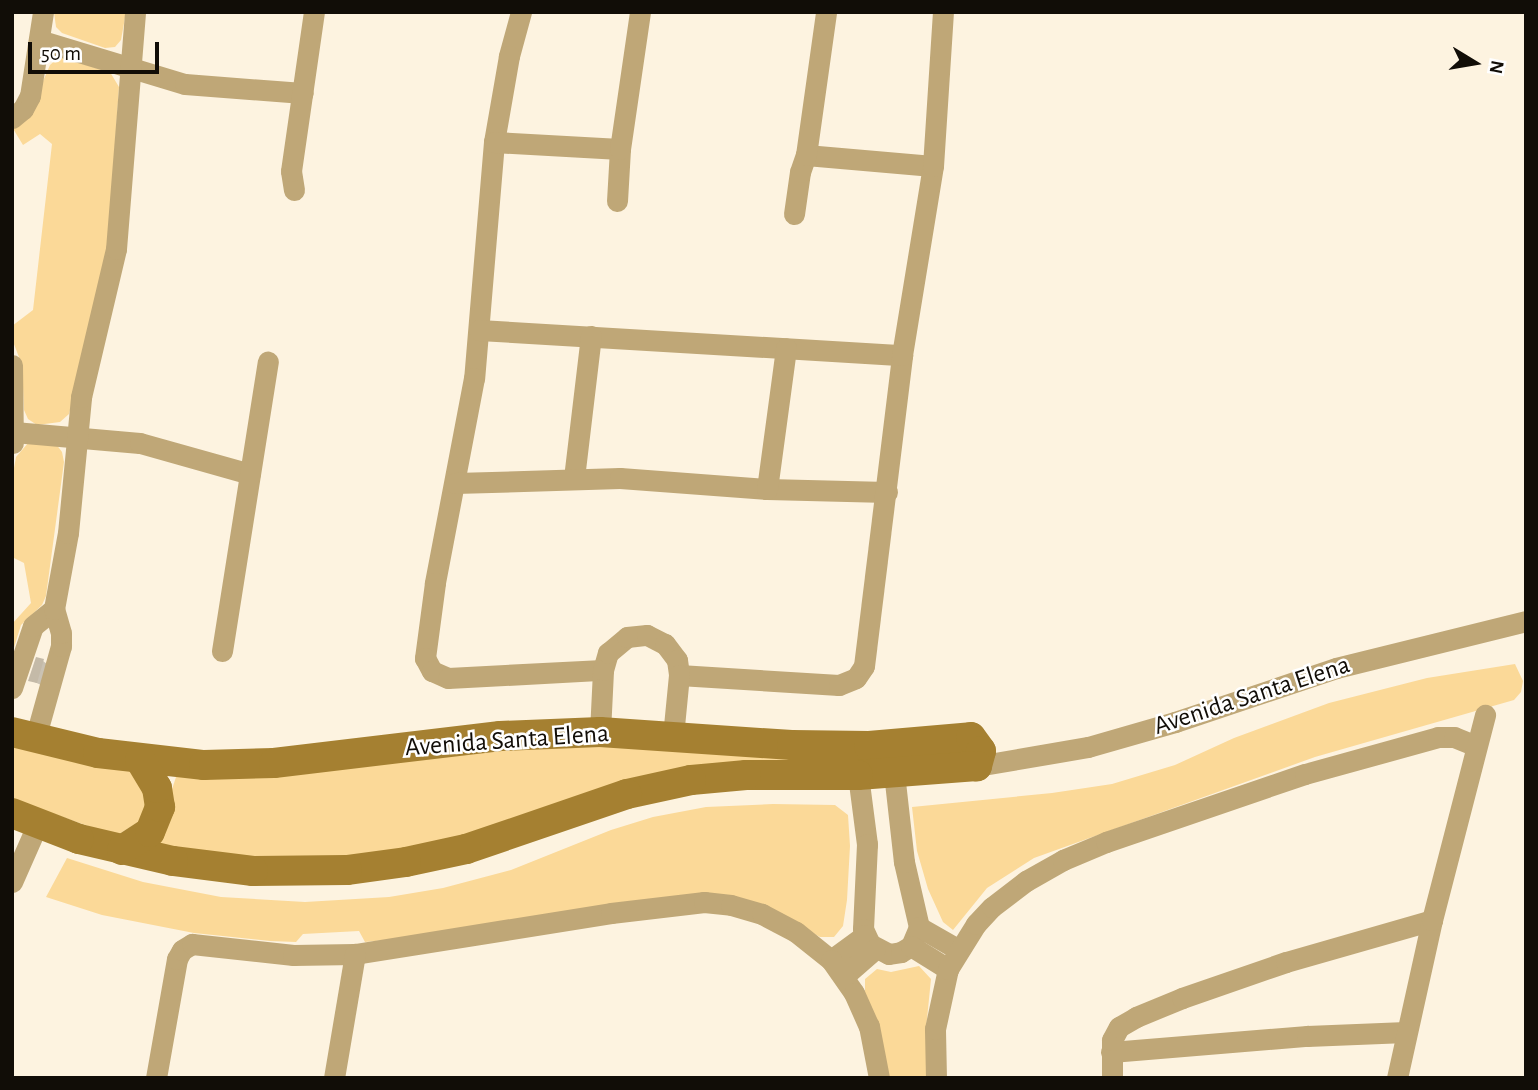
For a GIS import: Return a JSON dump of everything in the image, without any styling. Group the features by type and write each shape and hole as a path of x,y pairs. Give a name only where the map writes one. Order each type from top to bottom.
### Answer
{"street":[{"path":"12,118 23,109 30,96 43,12"},
{"path":"24,736 62,639 54,609 68,533 77,435 88,367 116,248 135,12"},
{"path":"295,190 291,172 314,12"},
{"path":"521,12 509,56 494,142 479,330 425,651 432,671 449,678 603,670"},
{"path":"617,201 621,149 640,12"},
{"path":"794,214 800,172 806,155 826,12"},
{"path":"679,675 839,685 856,678 866,659 902,355 933,166 943,12"},
{"path":"39,40 185,84 303,93"},
{"path":"494,142 621,149"},
{"path":"806,155 933,166"},
{"path":"479,330 902,355"},
{"path":"574,478 591,336"},
{"path":"767,489 786,348"},
{"path":"222,651 268,362"},
{"path":"12,365 13,439 77,435 169,448 250,474"},
{"path":"455,483 574,478 665,480 767,489 887,492"},
{"path":"12,688 33,626 54,609"},
{"name":"Avenida Santa Elena","path":"25,818 122,850 173,861 253,872 346,870 406,862 466,849 627,794 691,780 756,774 894,774 977,766 1088,747 1348,664 1526,621"},
{"path":"600,732 603,670 614,646 627,637 647,635 665,643 672,651 679,675 673,736"},
{"path":"1397,1078 1432,920 1485,715"},
{"name":"Avenida Santa Elena","path":"24,736 140,760 204,765 274,763 500,736 600,732 755,744 869,746 971,737 981,748 977,766"},
{"path":"936,1078 935,1029 948,969 976,924 1009,893 1083,851 1245,794 1380,752 1448,736 1476,746"},
{"path":"122,850 145,837 158,816 157,788 140,760"},
{"path":"894,774 915,936 948,969"},
{"path":"859,775 867,844 870,942"},
{"path":"12,882 25,818"},
{"path":"156,1078 177,959 186,947 198,943 293,955 355,954 611,913 704,902 732,905 762,914 796,932 837,968 869,1026 879,1078"},
{"path":"1112,1078 1112,1040 1119,1027 1158,1007 1324,950 1432,920"},
{"path":"915,936 959,950"},
{"path":"870,942 896,953 915,936"},
{"path":"837,968 870,942"},
{"path":"334,1078 355,954"},
{"path":"1111,1052 1295,1037 1406,1032"}],"shaded area":[{"path":"54,12 126,12 121,40 115,47 105,48 62,33 56,27"},
{"path":"59,57 110,72 119,87 107,265 69,414 60,422 37,425 28,419 24,410 22,365 12,339 12,326 33,310 52,144 40,134 23,145 12,127 37,95 50,65"},
{"path":"29,442 56,444 62,452 64,462 46,596 42,605 21,625 12,654 12,624 31,603 24,563 12,557 12,479 16,457"},
{"path":"1515,664 1523,681 1521,692 1514,700 1315,757 1034,858 987,888 953,930 943,922 928,889 917,851 912,807 1112,784 1175,765 1234,738 1329,703 1427,678"},
{"path":"12,741 129,770 142,779 148,816 116,836 12,799"},
{"path":"561,743 817,759 415,850 299,862 153,847 177,774"},
{"path":"835,805 848,815 850,846 847,900 843,926 834,937 820,937 759,904 365,942 359,931 303,934 296,942 270,941 194,933 102,915 46,897 67,858 143,882 221,897 305,902 389,897 443,888 511,870 611,830 653,817 706,807"},
{"path":"919,966 931,979 926,1029 928,1078 886,1078 865,993 865,979 877,969 891,972"}],"building":[{"path":"36,657 44,659 37,683 28,681"}]}
